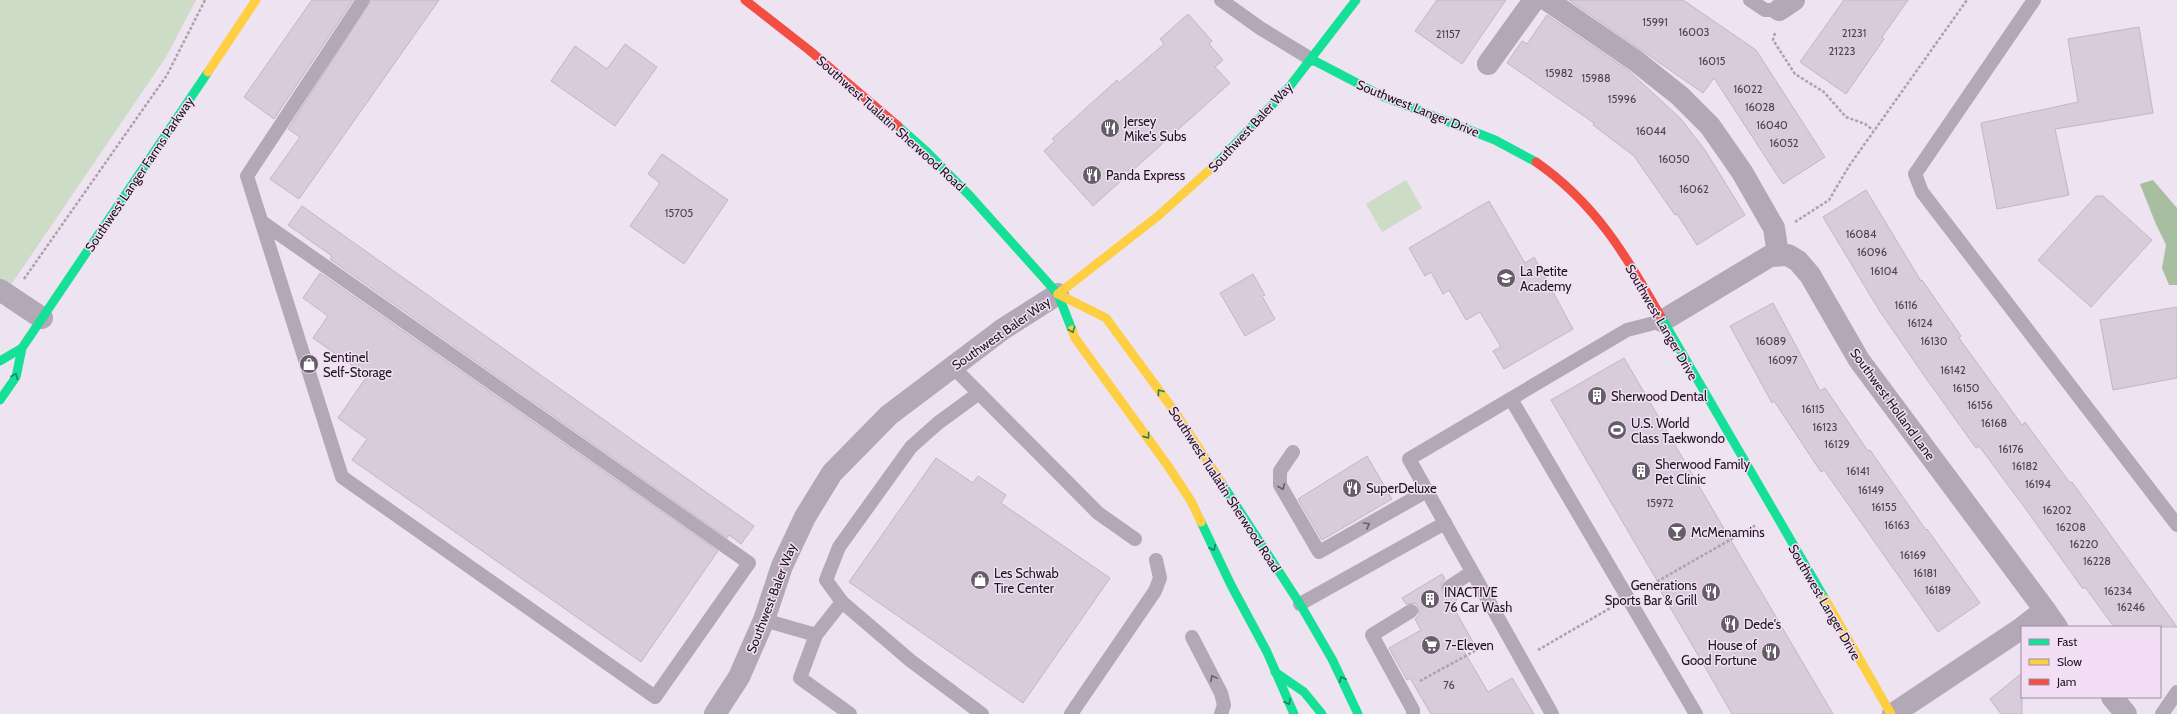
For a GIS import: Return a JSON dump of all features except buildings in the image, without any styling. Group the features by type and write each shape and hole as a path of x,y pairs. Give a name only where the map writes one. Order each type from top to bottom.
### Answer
{"main road":[{"name":"Southwest Langer Farms Parkway","path":"0,400 16,377 22,348 256,0"},
{"name":"Southwest Tualatin Sherwood Road","path":"745,0 809,50 925,150 971,197 1058,294 1075,338 1168,466 1191,502 1231,585 1267,652 1294,714"},
{"name":"Southwest Baler Way","path":"1058,294 1107,257 1214,166 1264,116 1311,59 1356,0"},
{"name":"Southwest Langer Drive","path":"1311,59 1346,79 1406,106 1481,133 1508,145 1556,175 1575,192 1609,232 1892,714"},
{"name":"Southwest Tualatin Sherwood Road","path":"1058,294 1106,318 1175,412 1300,604 1332,659 1358,714"},
{"name":"Southwest Langer Farms Parkway","path":"0,361 22,348"},
{"path":"1275,672 1304,692 1322,714"}],"street":[{"path":"1488,64 1534,0"},
{"path":"1547,0 1636,61 1680,96 1714,132 1742,172 1774,228 1778,254 1770,256 1662,321"},
{"name":"Southwest Holland Lane","path":"1778,254 1788,255 1798,261 1810,275 1859,360 2051,619 2026,626"},
{"path":"6,294 42,318"},
{"name":"Southwest Baler Way","path":"715,714 740,677 764,620 782,566 805,517 832,473 888,415 1003,329 1058,294"},
{"name":"Southwest Holland Lane","path":"1892,714 2021,628"},
{"path":"2113,698 2126,714"}],"lane":[{"path":"262,222 749,563 655,697 342,477 247,176 363,0"},
{"path":"1221,0 1260,28 1311,59"},
{"path":"1750,0 1765,10 1786,5"},
{"path":"2034,0 1915,174 1922,192 2177,525"},
{"path":"1552,714 1409,459 1627,330 1662,321"},
{"path":"953,367 1098,513 1135,539"},
{"path":"979,393 938,423 911,447 839,547 826,580 842,602 911,661 982,714"},
{"path":"1511,399 1696,714"},
{"path":"1293,452 1280,471 1280,485 1319,552 1427,491"},
{"path":"1300,604 1445,523"},
{"path":"1071,714 1155,591 1160,578 1156,560"},
{"path":"1450,587 1472,572"},
{"path":"841,712 800,678 816,635 842,602"},
{"path":"1410,611 1372,635 1413,710 1412,714"},
{"path":"764,620 816,635"},
{"path":"1192,637 1221,693 1224,705 1221,714"},
{"path":"2162,714 2177,692"}],"path":[{"path":"6,294 167,75 205,0"},
{"path":"1774,228 1789,226 1829,200 1836,185 1966,0"},
{"path":"1786,5 1773,40 1795,74 1824,92 1846,117 1865,124 1874,130"},
{"path":"1535,652 1774,514"},
{"path":"1402,691 1507,633"}],"shaded area":[{"path":"0,0 196,0 166,57 0,301"},
{"path":"1406,180 1422,208 1382,232 1366,204"},
{"path":"2153,180 2177,208 2177,285 2169,285 2162,268 2166,245 2140,184"}],"traffic: fast":[{"path":"1216,164 1290,86 1356,0"},
{"path":"1311,59 1382,96 1495,140 1536,162"},
{"path":"0,400 16,377 22,348 208,72"},
{"path":"898,126 925,150 971,197 1058,294 1072,330"},
{"path":"1661,317 1825,599"},
{"path":"0,361 22,348"},
{"path":"1221,482 1300,604 1332,659 1358,714"},
{"path":"1201,522 1231,585 1267,652 1294,714"},
{"path":"1275,672 1304,692 1322,714"}],"traffic: slow":[{"path":"208,72 256,0"},
{"path":"1058,294 1158,216 1216,164"},
{"path":"1058,294 1106,318 1175,412 1221,482"},
{"path":"1072,330 1075,338 1168,466 1191,501 1201,522"},
{"path":"1825,599 1891,714"}],"traffic: jam":[{"path":"745,0 809,50 898,126"},
{"path":"1536,162 1576,195 1608,232 1635,272 1661,317"}],"place":[{"name":"Jersey Mike's Subs","path":"1110,128"},
{"name":"Panda Express","path":"1092,175"},
{"name":"La Petite Academy","path":"1506,278"},
{"name":"Sentinel Self-Storage","path":"309,364"},
{"name":"Sherwood Dental","path":"1597,396"},
{"name":"U.S. World Class Taekwondo","path":"1617,430"},
{"name":"Sherwood Family Pet Clinic","path":"1641,471"},
{"name":"SuperDeluxe","path":"1352,488"},
{"name":"McMenamins","path":"1677,532"},
{"name":"Les Schwab Tire Center","path":"980,580"},
{"name":"Generations Sports Bar & Grill","path":"1711,592"},
{"name":"INACTIVE 76 Car Wash","path":"1430,599"},
{"name":"Dede's","path":"1730,624"},
{"name":"7-Eleven","path":"1431,645"},
{"name":"House of Good Fortune","path":"1771,652"}]}
